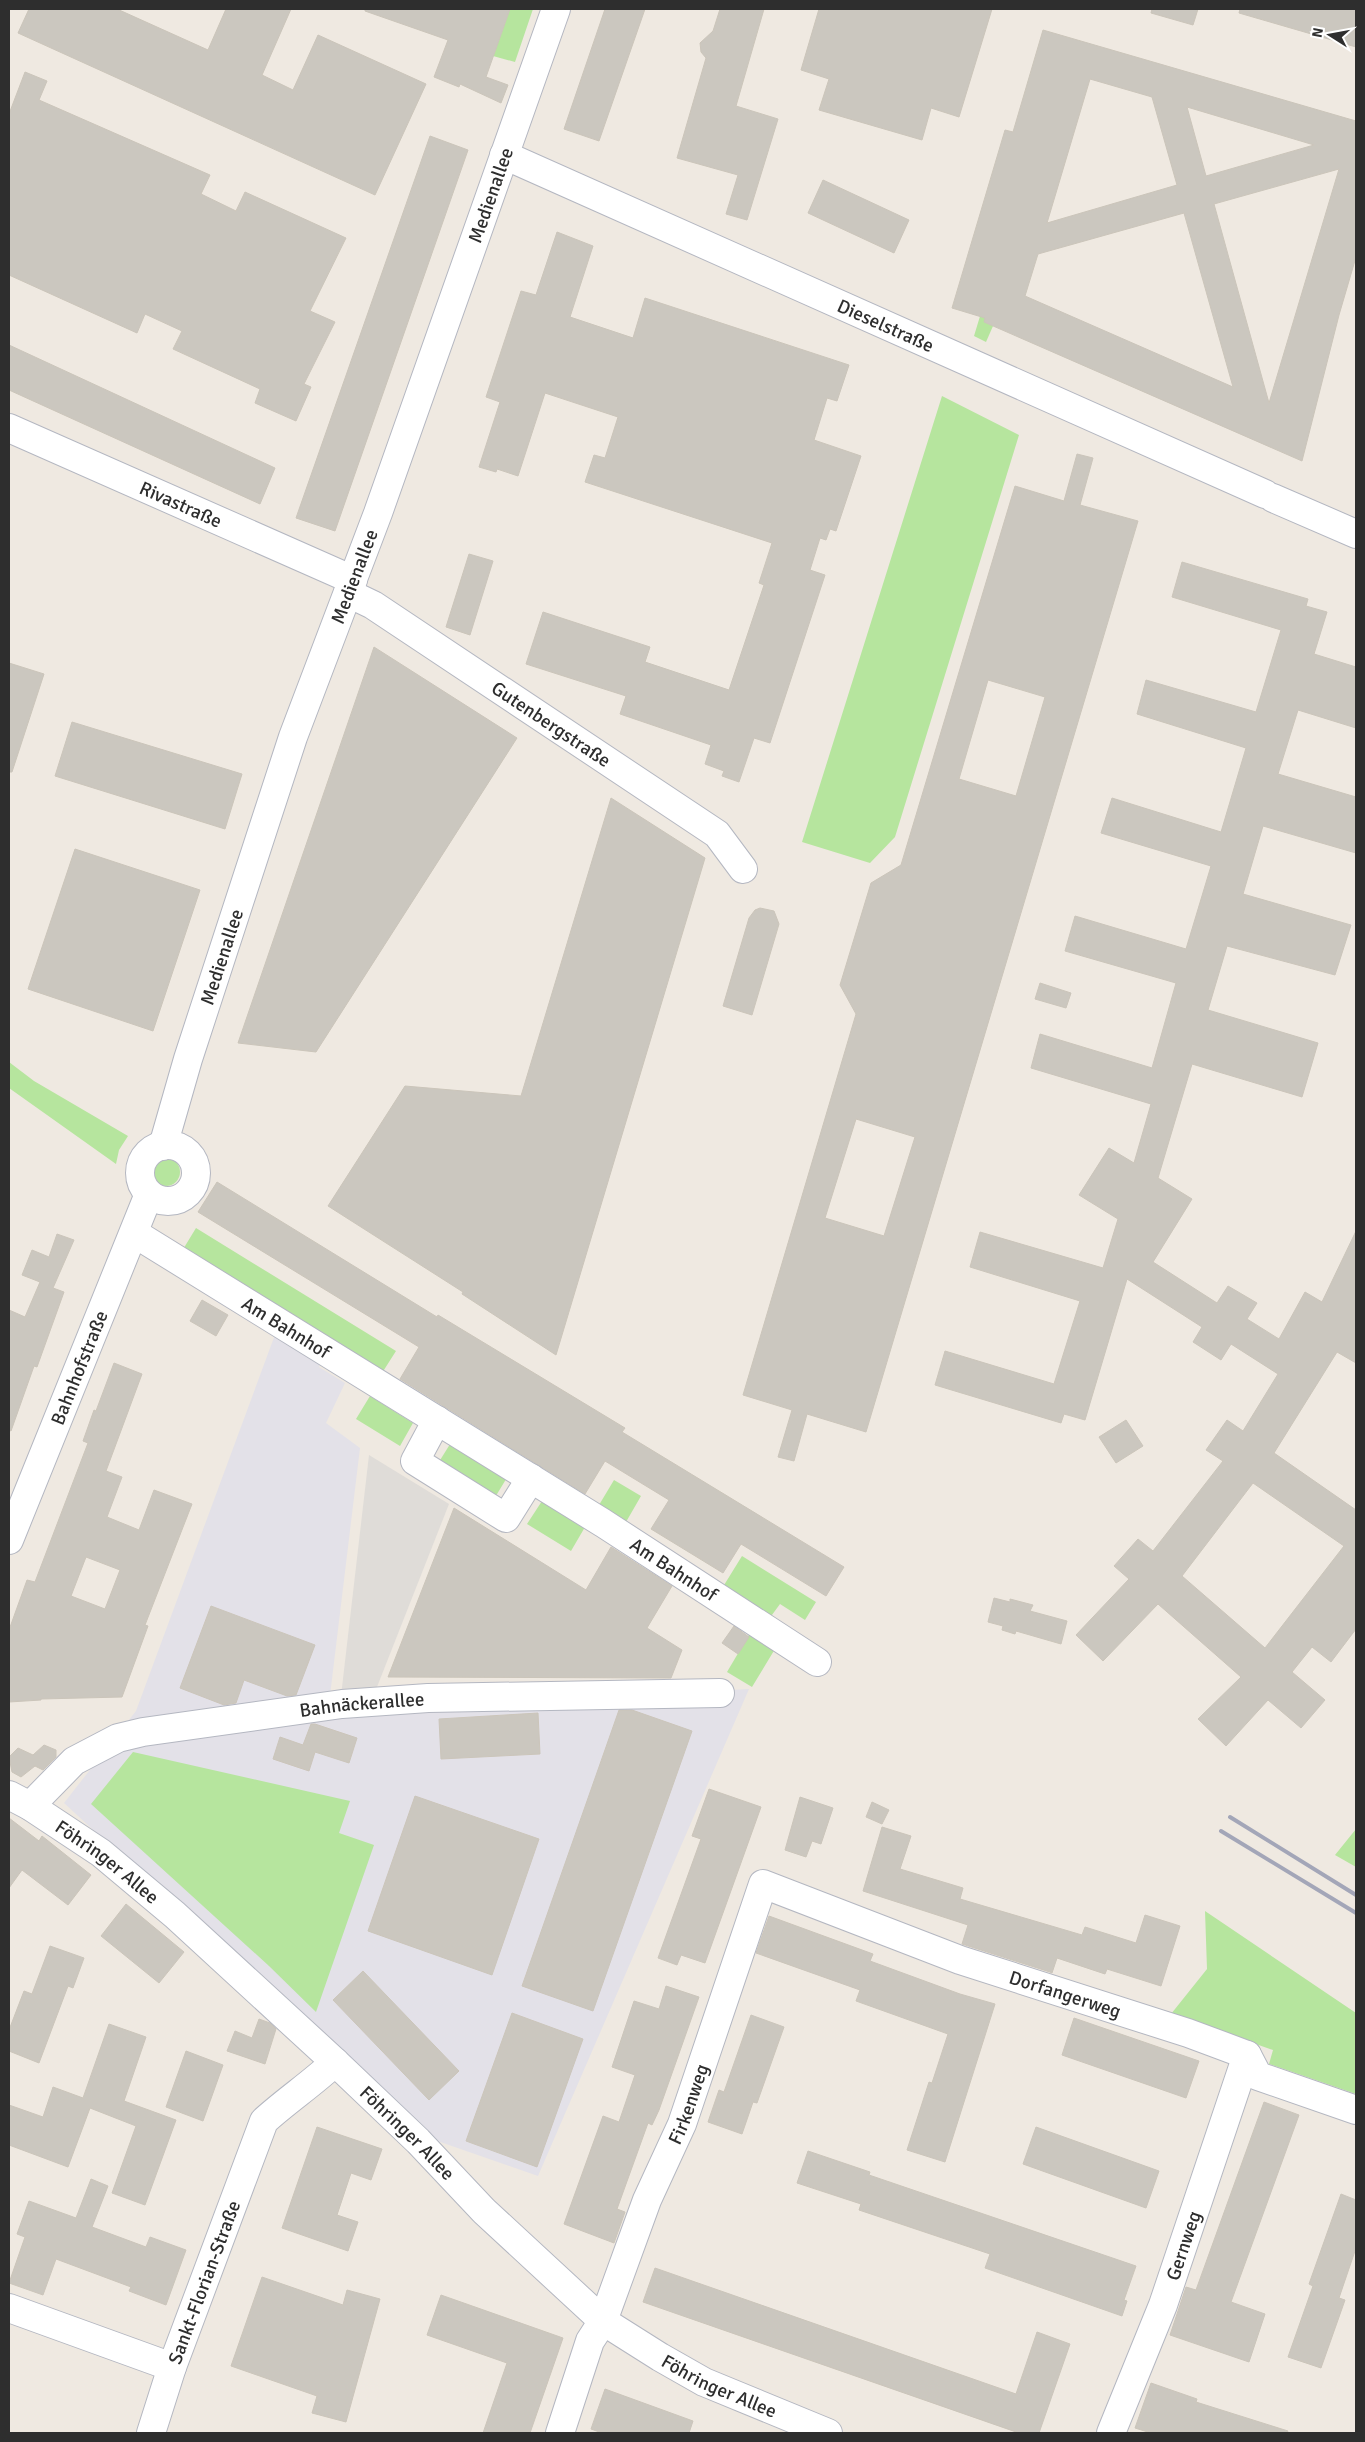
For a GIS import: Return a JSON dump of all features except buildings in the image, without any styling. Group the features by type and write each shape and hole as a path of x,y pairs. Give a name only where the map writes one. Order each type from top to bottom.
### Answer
{"street":[{"name":"Medienallee","path":"163,1146 188,1059 293,737 350,587 556,9"},
{"name":"Dieselstraße","path":"504,155 1356,534"},
{"name":"Rivastraße","path":"9,428 350,587"},
{"name":"Gutenbergstraße","path":"350,587 372,606 717,834 743,869"},
{"path":"163,1146 173,1146 189,1155 194,1163 194,1181 191,1190 176,1200 166,1201 149,1194 141,1180 142,1163 151,1151 163,1146"},
{"name":"Bahnhofstraße","path":"9,1540 149,1194"},
{"name":"Am Bahnhof","path":"134,1233 531,1478 765,1626 817,1662"},
{"path":"438,1420 416,1461 473,1498 506,1518 531,1478"},
{"name":"Bahnäckerallee","path":"20,1801 74,1762 118,1738 143,1732 342,1704 428,1698 720,1693"},
{"name":"Föhringer Allee","path":"20,1801 101,1853 175,1915 335,2062 418,2141 484,2211 603,2321 704,2382 799,2428 828,2433"},
{"name":"Dorfangerweg","path":"763,1884 960,1960 1247,2055"},
{"name":"Firkenweg","path":"560,2433 590,2341 603,2321 648,2200 682,2124 763,1884"},
{"path":"1247,2055 1258,2076 1356,2110"},
{"name":"Gernweg","path":"1111,2433 1163,2305 1247,2055"},
{"name":"Sankt-Florian-Straße","path":"9,2308 172,2367 264,2121 290,2097 320,2076 335,2062"},
{"path":"151,2433 172,2367"}],"shaded area":[{"path":"276,1332 322,1359 319,1367 345,1383 326,1423 360,1448 328,1712 749,1689 538,2176 426,2137 64,1803 136,1711"},
{"path":"369,1455 449,1504 375,1692 341,1696"}],"green space":[{"path":"510,9 533,9 515,62 493,56"},
{"path":"984,303 993,326 986,342 974,336"},
{"path":"942,396 1019,435 895,837 870,863 802,842"},
{"path":"9,1062 34,1081 128,1136 119,1150 116,1164 9,1088"},
{"path":"166,1158 176,1162 180,1172 176,1182 166,1186 156,1182 152,1172 156,1162"},
{"path":"196,1228 396,1351 382,1373 182,1251"},
{"path":"370,1396 413,1423 400,1446 356,1419"},
{"path":"452,1441 508,1476 494,1499 437,1465"},
{"path":"614,1480 641,1496 626,1522 599,1505"},
{"path":"542,1501 585,1527 571,1551 527,1524"},
{"path":"742,1556 816,1602 805,1620 780,1604 769,1619 721,1590"},
{"path":"753,1628 775,1649 752,1687 727,1672"},
{"path":"133,1752 350,1801 339,1833 374,1845 316,2012 269,1966 91,1804"},
{"path":"1356,1829 1356,1867 1335,1855"},
{"path":"1205,1911 1356,2013 1356,2094 1269,2064 1273,2050 1171,2014 1207,1969"}],"railway":[{"path":"1230,1817 1356,1895"},
{"path":"1221,1831 1356,1913"}]}
